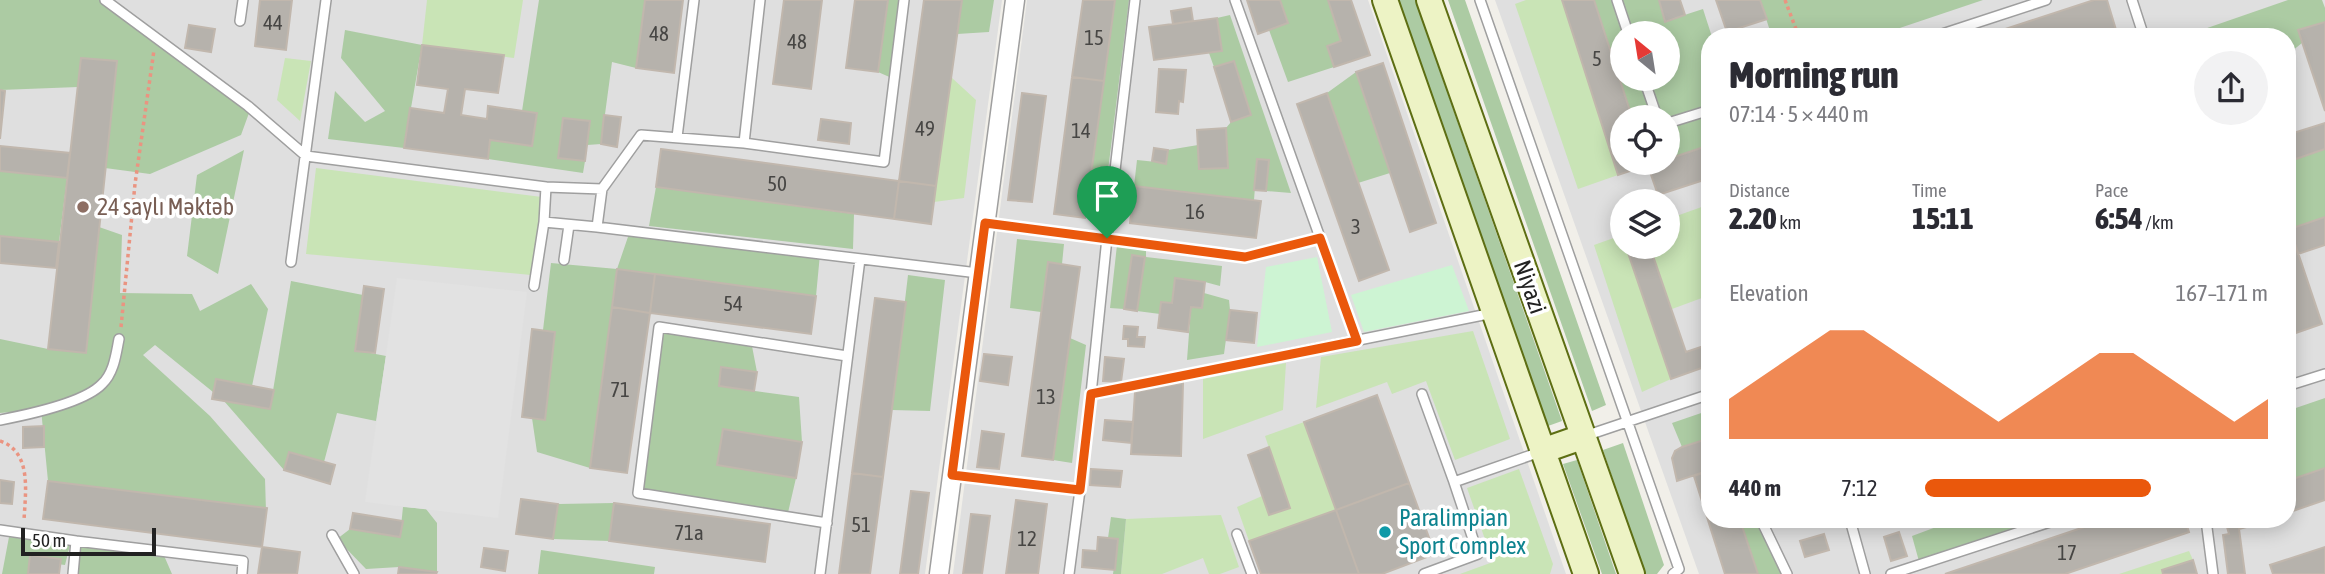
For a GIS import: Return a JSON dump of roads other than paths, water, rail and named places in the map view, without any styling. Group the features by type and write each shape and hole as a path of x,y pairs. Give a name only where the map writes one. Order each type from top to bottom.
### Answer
{"main road":[{"name":"Niyazi","path":"1385,0 1586,574"},
{"name":"Niyazi","path":"1429,0 1632,574"},
{"path":"1542,451 1582,437"}],"street":[{"path":"939,574 1015,0"}],"lane":[{"path":"106,0 248,106 306,156 546,187 602,189"},
{"path":"240,21 243,0"},
{"path":"291,262 326,0"},
{"path":"677,137 694,0"},
{"path":"744,143 760,0"},
{"path":"597,227 602,189 641,135 744,143 884,162 904,0"},
{"path":"1069,574 1135,0"},
{"path":"1235,0 1357,341"},
{"path":"1480,0 1679,569 1673,574"},
{"path":"1617,0 1624,21"},
{"path":"1960,28 2046,0"},
{"path":"2132,0 2141,28"},
{"path":"1680,119 1701,113"},
{"path":"534,286 544,222 546,187"},
{"path":"544,222 978,273"},
{"path":"985,223 1245,257 1320,238"},
{"path":"564,260 569,225"},
{"path":"820,574 860,259"},
{"path":"1091,394 1494,313"},
{"path":"827,523 638,493 659,327 848,356"},
{"path":"0,420 89,395 104,383 113,367 119,339"},
{"path":"2296,382 2325,374"},
{"path":"1422,394 1478,554 1424,574"},
{"path":"1582,437 1701,397"},
{"path":"1454,482 1542,451"},
{"path":"952,475 1080,490"},
{"path":"1765,528 1787,574"},
{"path":"1852,528 1865,574"},
{"path":"1891,574 2032,528"},
{"path":"2207,528 2213,574"},
{"path":"0,530 243,561 242,574"},
{"path":"1237,534 1252,574"},
{"path":"332,535 355,574"},
{"path":"72,574 76,541"}],"place":[{"name":"24 saylı Məktəb","path":"83,207"},
{"name":"Paralimpian Sport Complex","path":"1385,532"}]}
